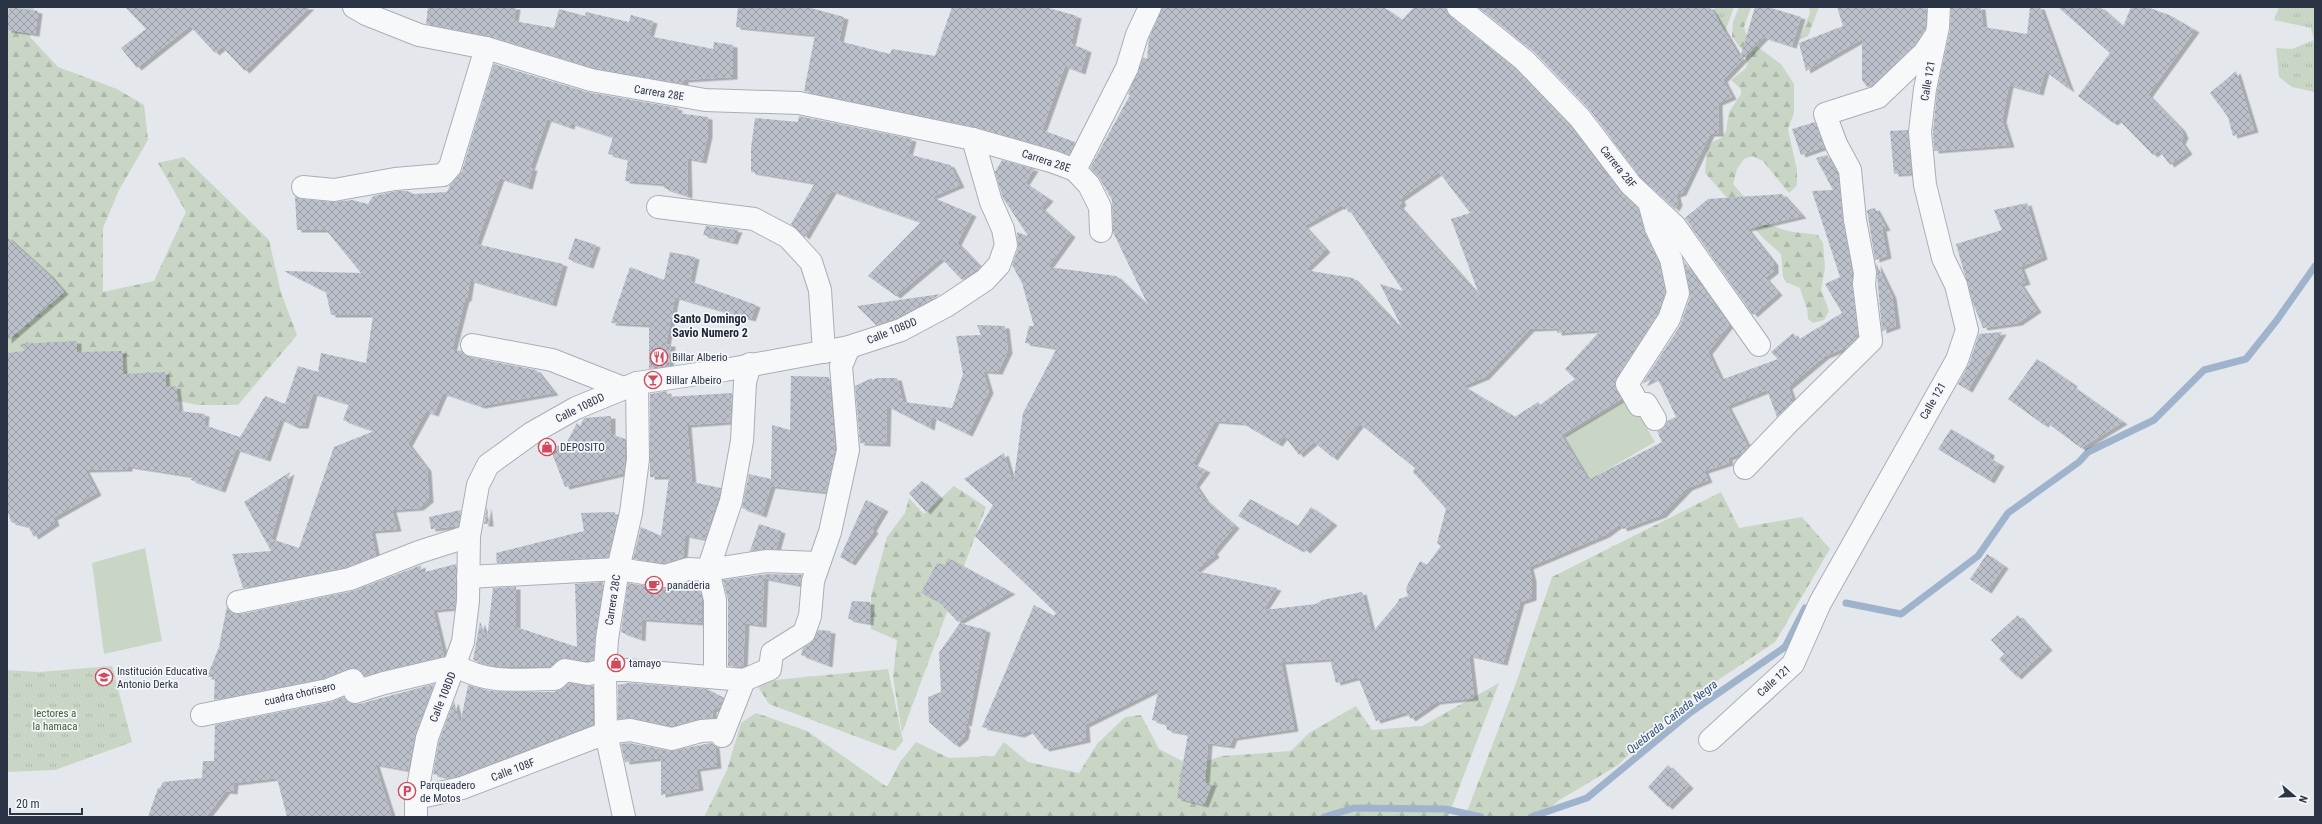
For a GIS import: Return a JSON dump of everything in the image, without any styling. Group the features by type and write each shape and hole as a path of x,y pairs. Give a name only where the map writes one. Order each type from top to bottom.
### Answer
{"street":[{"name":"Carrera 28E","path":"354,7 366,14 420,35 486,48 591,80 617,86 705,100 799,103 973,139 1075,170 1089,185 1100,207 1101,231"},
{"path":"1075,170 1127,68 1137,35 1150,7"},
{"name":"Carrera 28F","path":"1458,7 1524,60 1580,118 1631,185 1675,226 1759,345"},
{"name":"Calle 121","path":"1710,740 1793,664 1820,603 1957,360 1967,330 1956,285 1943,258 1925,185 1920,132 1925,89 1936,35 1939,7"},
{"path":"1745,468 1793,417 1871,342 1864,284 1865,274 1855,220 1850,170 1836,144 1825,114 1878,98 1924,53 1936,35"},
{"path":"302,187 334,190 395,179 443,175 450,167 486,48"},
{"name":"Calle 108DD","path":"416,807 427,738 456,666 466,623 469,536 478,485 488,465 532,433 576,408 630,385 849,347 901,330 946,306 985,280 999,265 1006,245 1003,229 990,202 973,139"},
{"path":"1648,201 1656,228 1671,259 1678,293 1669,319 1627,384 1639,405 1646,404 1655,419"},
{"path":"658,207 754,220 788,237 811,262 820,290 824,352"},
{"path":"472,345 552,360 630,385"},
{"path":"456,666 473,676 501,680 555,679 565,670 588,674 605,670 744,680 770,669 772,653 804,633 810,616 813,581 830,532 848,450 841,366 849,347"},
{"path":"715,677 715,600 708,570 731,501 742,441 745,382 750,364"},
{"name":"Carrera 28C","path":"624,817 606,733 605,670 618,569 631,513 638,459 630,385"},
{"path":"238,602 350,579 419,552 469,536"},
{"path":"468,577 618,569 665,576 688,569 708,570 766,561 818,563"},
{"name":"cuadra chorisero","path":"202,715 328,690 353,680 355,692 384,683 456,666"},
{"name":"Calle 108F","path":"416,807 606,733 630,730 672,739 702,731 717,730 722,736 744,680"}],"green space":[{"path":"7,7 34,7 30,37 58,67 117,89 144,105 148,140 119,190 103,228 103,292 154,281 186,212 158,163 184,157 269,240 281,293 297,335 238,405 197,405 143,393 7,376"},
{"path":"1714,7 1734,7 1724,35"},
{"path":"1739,7 1751,7 1744,27 1748,40 1781,64 1794,84 1794,113 1788,129 1797,170 1797,185 1789,193 1763,161 1752,156 1744,159 1737,169 1733,184 1766,222 1772,226 1785,230 1818,235 1823,243 1825,268 1821,289 1829,311 1824,320 1813,323 1808,319 1807,309 1800,288 1786,282 1783,277 1781,254 1764,239 1705,173 1707,149 1714,141 1721,138 1726,131 1729,112 1741,94 1741,89 1731,80 1745,69 1748,64 1744,52 1732,37 1733,22"},
{"path":"1809,7 1819,7 1808,36 1799,40 1810,13"},
{"path":"2279,7 2315,7 2315,92 2292,87 2279,77 2276,48 2292,49 2314,40 2311,28 2274,20"},
{"path":"1629,398 1655,442 1591,479 1565,436"},
{"path":"954,486 986,507 902,733 893,677 897,640 871,629 871,596 887,537 905,513 909,498 924,514"},
{"path":"1721,492 1739,528 1802,517 1830,549 1775,642 1678,707 1618,765 1558,801 1541,817 1465,817 1516,683 1552,577"},
{"path":"145,548 162,641 104,654 92,563"},
{"name":"lectores a la hamaca","path":"112,666 132,742 55,770 7,772 7,670 39,672"},
{"path":"888,669 903,741 895,751 769,704 755,682"},
{"path":"1499,683 1448,817 704,817 727,770 741,723 756,713 807,731 887,787 900,762 916,742 949,758 994,756 1004,742 1028,762 1079,773 1097,744 1125,717 1141,715 1159,749 1192,766 1222,756 1291,751 1309,733 1356,706 1372,730 1422,726"}],"building":[{"path":"9,7 38,11 35,34 7,30"},
{"path":"125,7 310,7 245,71 222,47 215,53 190,26 137,68 121,48 146,29"},
{"path":"428,7 516,7 514,21 554,28 559,9 585,16 586,12 629,22 631,15 653,21 649,36 713,49 714,42 733,45 733,77 684,80 684,84 594,68 490,36 426,24"},
{"path":"738,7 807,7 844,17 839,41 890,54 892,49 935,56 952,7 1045,7 1077,16 1071,44 1087,50 1081,72 1065,66 1042,130 1075,142 1069,154 976,127 804,91 815,35 736,27"},
{"path":"1162,7 1383,7 1402,20 1414,7 1445,7 1450,17 1516,69 1570,126 1621,193 1638,208 1645,233 1659,263 1665,292 1658,313 1616,378 1615,384 1621,399 1561,435 1588,480 1662,442 1657,431 1662,429 1667,421 1676,417 1658,379 1655,381 1654,378 1642,384 1680,326 1690,297 1684,261 1729,325 1708,352 1721,380 1778,359 1771,352 1793,333 1798,340 1842,313 1825,284 1840,277 1812,191 1833,190 1816,158 1827,155 1838,174 1843,221 1852,274 1858,336 1847,347 1825,356 1788,387 1793,401 1777,417 1767,390 1727,406 1748,447 1742,453 1728,458 1729,463 1704,471 1708,480 1688,488 1662,515 1623,529 1620,524 1605,535 1529,567 1532,579 1532,598 1520,602 1503,663 1469,655 1474,698 1436,702 1411,719 1406,712 1376,721 1358,677 1336,683 1330,659 1281,662 1294,729 1233,738 1230,746 1208,743 1205,783 1212,784 1204,805 1177,798 1188,734 1167,730 1166,724 1152,720 1159,688 1085,725 1086,740 1045,749 1030,730 1020,735 982,727 1034,605 1054,616 1056,613 975,536 993,505 964,479 1004,453 1013,485 1023,413 1057,348 1025,343 1029,326 1034,326 1022,283 1012,265 1018,249 1017,232 1028,236 1003,198 995,172 1002,160 1034,169 1025,183 1049,199 1041,208 1071,235 1048,267 1116,276 1149,307 1113,232 1112,200 1100,179 1090,168 1130,95 1128,94 1143,57 1147,59 1149,38","holes":["1439,172 1470,213 1451,219 1480,297 1399,206 1402,203 1400,199","1342,205 1344,210 1348,208 1403,291 1380,284 1404,332 1353,278 1305,270 1326,250 1304,226","1557,328 1557,333 1601,330 1565,369 1575,379 1540,405 1538,402 1515,417 1463,386 1485,377 1530,329","1215,421 1242,423 1278,444 1284,436 1299,455 1314,442 1333,458 1360,424 1415,468 1413,472 1446,509 1437,543 1441,546 1427,565 1420,561 1406,588 1408,596 1399,599 1372,633 1362,592 1322,600 1316,604 1263,610 1277,588 1195,571 1215,555 1213,552 1235,526 1205,500 1195,485 1206,470 1193,464"]},
{"path":"1478,7 1710,7 1740,58 1755,7 1768,7 1801,17 1792,46 1764,37 1723,80 1732,97 1718,103 1719,134 1710,134 1682,193 1676,195 1678,203 1675,209 1640,177 1590,110 1533,51"},
{"path":"1837,7 1926,7 1925,30 1914,45 1871,86 1867,87 1862,80 1862,39 1806,71 1799,43 1843,26"},
{"path":"1981,7 1983,27 2027,34 2030,7 2040,7 2070,90 2045,71 2039,93 2009,85 2002,120 2010,145 1934,151 1933,132 1937,91 1950,30 1951,8"},
{"path":"2058,7 2100,7 2123,27 2131,7 2147,7 2169,15 2195,30 2148,95 2181,129 2184,136 2181,142 2188,152 2170,165 2159,150 2153,155 2118,119 2113,123 2078,96 2110,53"},
{"path":"494,64 587,92 678,108 677,113 708,117 708,135 702,161 687,158 688,196 664,188 664,184 625,181 628,159 608,154 613,137 571,123 570,127 547,119 530,168 533,168 528,187 500,178 476,244 563,264 552,304 470,280 467,299 465,299 452,350 462,351 470,357 536,370 554,393 481,406 443,393 434,414 426,411 408,444 427,469 429,500 419,508 392,510 397,529 371,531 376,556 346,567 243,588 232,554 271,551 244,502 290,472 271,539 299,548 334,447 374,431 343,420 349,404 313,393 304,426 295,426 280,419 266,459 236,449 221,490 191,480 192,476 128,466 128,469 85,470 97,493 53,518 55,523 34,537 28,526 11,522 7,509 7,353 25,351 19,344 77,341 77,352 122,351 123,374 165,372 166,387 176,386 179,411 205,414 204,425 240,437 265,396 285,404 298,366 318,372 321,353 366,363 373,315 331,315 326,292 284,271 361,273 326,230 297,230 295,197 333,202 352,200 368,204 373,196 397,191 407,191 414,194 447,192 450,185 462,171"},
{"path":"2236,71 2254,130 2233,136 2228,117 2210,93"},
{"path":"799,116 912,139 908,154 950,165 960,185 932,197 972,214 957,243 980,267 962,280 941,258 896,296 868,276 921,222 832,191 805,237 791,224 815,183 751,172 751,148 755,118 798,122"},
{"path":"1815,122 1824,147 1801,155 1792,129"},
{"path":"1908,130 1911,173 1894,174 1890,131"},
{"path":"1782,194 1802,216 1747,229 1774,263 1774,271 1765,278 1778,293 1753,315 1685,218 1708,199"},
{"path":"2027,203 2043,257 2020,267 2026,282 2020,284 2037,310 2018,323 1983,328 1973,303 1956,244 2002,230 1994,210"},
{"path":"1875,208 1886,228 1882,229 1887,256 1875,260 1867,210"},
{"path":"706,226 738,230 733,242 703,235"},
{"path":"7,237 49,275 64,292 7,341"},
{"path":"575,238 596,245 589,266 568,259"},
{"path":"670,252 695,257 690,281 756,305 751,319 675,297 666,344 671,344 669,366 649,369 649,325 611,323 630,267 664,280"},
{"path":"1876,263 1892,296 1896,326 1882,331"},
{"path":"941,294 896,318 876,325 857,306"},
{"path":"977,325 1005,326 1008,351 998,372 983,371 989,391 968,434 932,417 930,428 887,406 886,444 860,443 855,386 872,378 872,380 877,378 897,378 903,402 952,408 963,374 956,336 981,335"},
{"path":"2002,332 1968,390 1958,384 1969,364 1979,334"},
{"path":"2037,359 2123,422 2081,448 2046,422 2044,425 2008,399"},
{"path":"791,376 829,377 835,449 826,492 771,486 762,515 742,508 749,474 771,479 772,425 790,430"},
{"path":"667,391 667,397 732,393 730,422 687,425 692,482 721,488 705,539 685,535 683,557 664,563 633,559 641,527 661,536 669,477 650,477 650,394"},
{"path":"611,416 611,434 625,439 624,473 565,487 550,448 566,444 577,423 580,426 584,418"},
{"path":"1951,429 1990,453 1989,458 2000,464 1990,481 1938,449"},
{"path":"922,481 939,497 926,512 909,493"},
{"path":"1250,499 1298,526 1311,507 1333,523 1306,551 1301,547 1300,550 1238,516"},
{"path":"866,500 884,509 872,529 874,531 851,563 840,557"},
{"path":"487,506 489,524 484,524"},
{"path":"461,510 458,526 431,529 429,517"},
{"path":"615,512 615,516 617,517 608,557 497,563 496,553 584,531 581,513"},
{"path":"759,524 781,531 776,549 750,551"},
{"path":"1987,554 2004,566 1987,591 1970,579"},
{"path":"948,558 1011,592 958,622 938,601 921,593 937,563 945,565"},
{"path":"456,564 455,608 433,610 444,656 364,676 356,668 349,668 324,678 214,700 215,677 207,677 219,647 227,606 234,614 241,614 353,591 421,565 421,573"},
{"path":"767,574 802,575 800,585 764,578 762,625 745,623 743,667 728,666 728,600 723,580"},
{"path":"603,582 593,660 588,661 562,658 550,667 516,667 495,666 473,660 480,622 487,639 493,588 516,587 516,627 577,647 575,584"},
{"path":"690,582 698,582 702,601 702,623 642,619 641,639 621,632 628,583 663,588"},
{"path":"852,601 870,602 869,623 848,619"},
{"path":"2018,615 2048,648 2017,677 1999,659 2004,654 1991,640"},
{"path":"960,623 986,630 967,724 964,723 966,728 964,737 955,745 929,722 928,697 941,692 939,653"},
{"path":"818,630 831,631 828,665 801,655 803,648 811,643"},
{"path":"569,683 593,686 593,724 458,776 451,778 433,774 439,741 454,701 460,725 468,685 490,691 555,692"},
{"path":"629,683 707,689 724,698 720,707 712,710 713,718 698,719 672,726 633,718 618,719 618,685"},
{"path":"434,684 415,734 408,770 375,764 392,817 287,817 277,778 234,783 233,792 226,791 206,817 148,817 158,788 160,788 163,782 202,778 203,761 214,761 215,725 331,702 344,697 351,704 359,704"},
{"path":"629,743 670,751 711,743 715,746 717,766 696,769 699,788 661,795 661,758 625,762 621,744"},
{"path":"1668,765 1689,786 1668,807 1648,787"}],"waterway":[{"name":"Quebrada Cañada Negra","path":"1846,603 1901,614 1978,556 2008,513 2079,462 2088,452 2154,420 2204,370 2246,359 2277,320 2315,266"},
{"name":"Quebrada Cañada Negra","path":"1531,817 1587,798 1691,712 1785,647 1805,608"},
{"name":"Quebrada Cañada Negra","path":"1324,817 1354,808 1445,809 1481,817"}],"place":[{"name":"Billar Alberio","path":"659,357"},
{"name":"Billar Albeiro","path":"653,380"},
{"name":"DEPOSITO","path":"547,447"},
{"name":"panaderia","path":"654,585"},
{"name":"tamayo","path":"616,663"},
{"name":"Institución Educativa Antonio Derka","path":"104,677"},
{"name":"Parqueadero de Motos","path":"407,791"}],"district":[{"name":"Santo Domingo Savio Numero 2","path":"710,326"}]}
